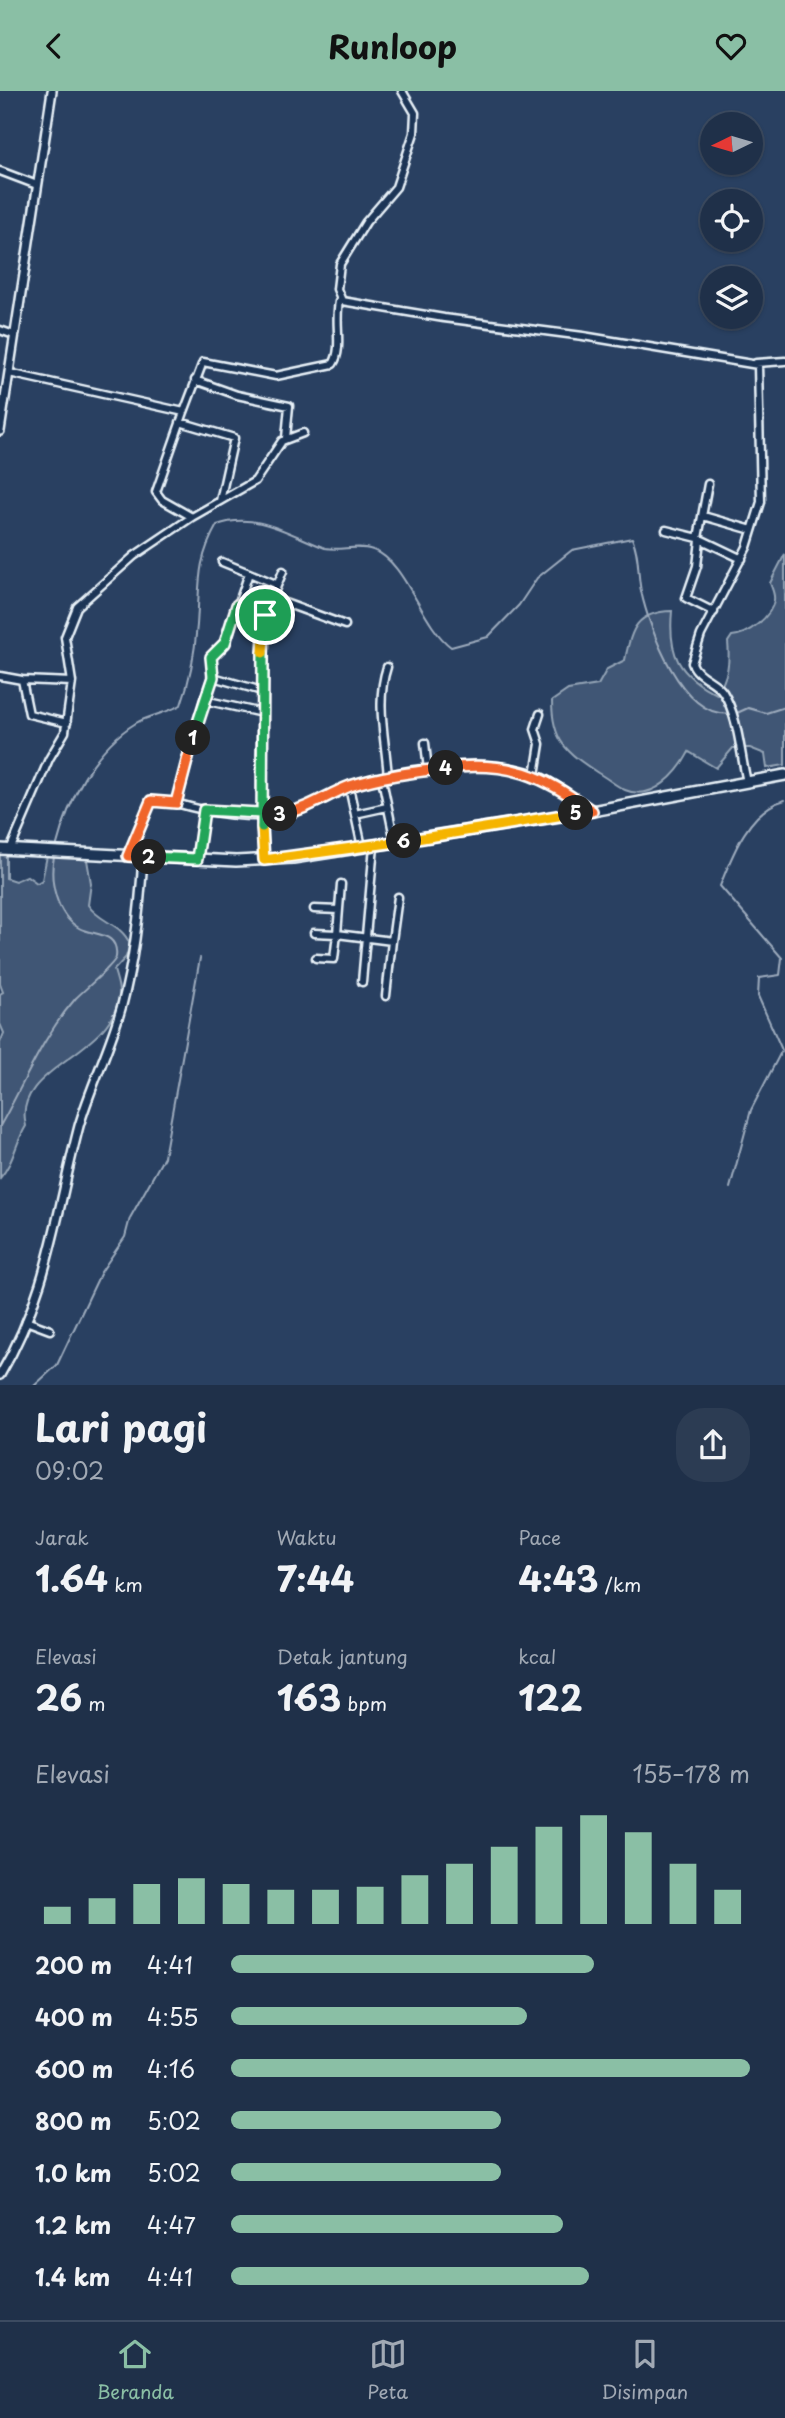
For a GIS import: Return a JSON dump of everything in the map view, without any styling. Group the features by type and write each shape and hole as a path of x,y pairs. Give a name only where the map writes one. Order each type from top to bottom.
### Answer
{"main road":[{"path":"5,849 143,857 264,860 374,846 592,811 785,775"}],"street":[{"path":"0,431 52,91"},
{"path":"192,517 162,500 156,492 195,380 204,362 276,376 329,367 337,357 335,323 340,298 336,279 340,264 366,222 396,187 414,133 415,113 402,91"},
{"path":"0,171 37,185"},
{"path":"340,298 444,318 755,363 785,361"},
{"path":"0,330 15,335"},
{"path":"747,782 730,708 721,689 695,670 692,663 701,635 742,559 761,502 763,483 759,373 755,363"},
{"path":"9,373 184,412"},
{"path":"5,849 67,723 72,683 65,637 77,607 134,557 192,517 255,481 286,438 288,405 237,395 195,380"},
{"path":"180,422 233,436 220,501"},
{"path":"286,438 303,433"},
{"path":"708,484 697,566 686,598 714,612"},
{"path":"703,516 752,530"},
{"path":"666,530 699,539 742,559"},
{"path":"222,562 276,584"},
{"path":"264,860 262,691 265,615 283,571"},
{"path":"176,803 204,700 213,677 211,657 225,643 249,573"},
{"path":"271,598 345,625"},
{"path":"237,605 265,615"},
{"path":"387,667 381,686 380,708 387,807 395,842"},
{"path":"0,677 72,683"},
{"path":"213,677 262,691"},
{"path":"22,680 29,714 67,723"},
{"path":"204,700 262,713"},
{"path":"535,775 540,744 535,729 540,714"},
{"path":"425,743 428,770"},
{"path":"128,856 151,801 176,803 204,810 262,815 303,809 349,787 385,778 474,765 535,775 592,811"},
{"path":"349,787 362,847"},
{"path":"355,814 387,807"},
{"path":"197,859 204,810"},
{"path":"362,982 374,846"},
{"path":"0,1375 26,1321 50,1257 82,1116 121,1008 135,940 143,857"},
{"path":"316,958 334,959 341,884"},
{"path":"386,996 398,897"},
{"path":"314,909 339,910"},
{"path":"314,933 392,941"},
{"path":"26,1321 50,1330"}],"shaded area":[{"path":"785,554 785,765 767,768 765,754 750,748 733,748 716,768 689,752 663,783 655,789 635,793 618,786 569,752 558,736 552,701 568,690 598,685 607,669 625,660 633,631 643,619 651,615 672,611 672,639 678,661 693,679 717,694 727,669 728,642 732,636 758,624 769,613 774,598 770,583"},
{"path":"48,851 86,854 91,883 88,905 98,916 116,927 130,944 126,957 114,970 119,996 112,1016 83,1048 47,1075 33,1090 25,1106 26,1126 0,1178 0,1043 4,1033 0,1024 0,994 3,992 0,984 0,853 6,854 6,878 15,881 27,876 37,883 42,880"}],"waterway":[{"path":"56,848 75,795 107,747 136,723 181,705 193,655 205,550 217,525 231,521 258,522 272,526 325,548 367,548 385,556 404,580 440,637 451,647 488,637 519,605 537,578 572,550 632,538 645,607 671,669 697,702 713,711 731,713"},
{"path":"737,713 748,708 766,713 785,707"},
{"path":"730,1188 751,1110 782,1050 758,996 759,978 780,975 782,958 720,886 736,848 752,823 772,805 785,800"},
{"path":"0,1126 53,1028 76,998 116,957 116,949 109,939 79,928 65,915 54,886 54,857"},
{"path":"35,1385 57,1365 101,1272 125,1237 130,1218 164,1157 200,958"}],"route":[{"path":"265,615 237,605 225,643 212,654 210,660 213,677 199,713 176,803 154,799 151,801 128,856 197,859 204,810 262,815 278,815 303,809 368,781 413,772 474,765 527,772 540,777 592,811 374,846 264,860 262,815 261,755 265,615"}]}
